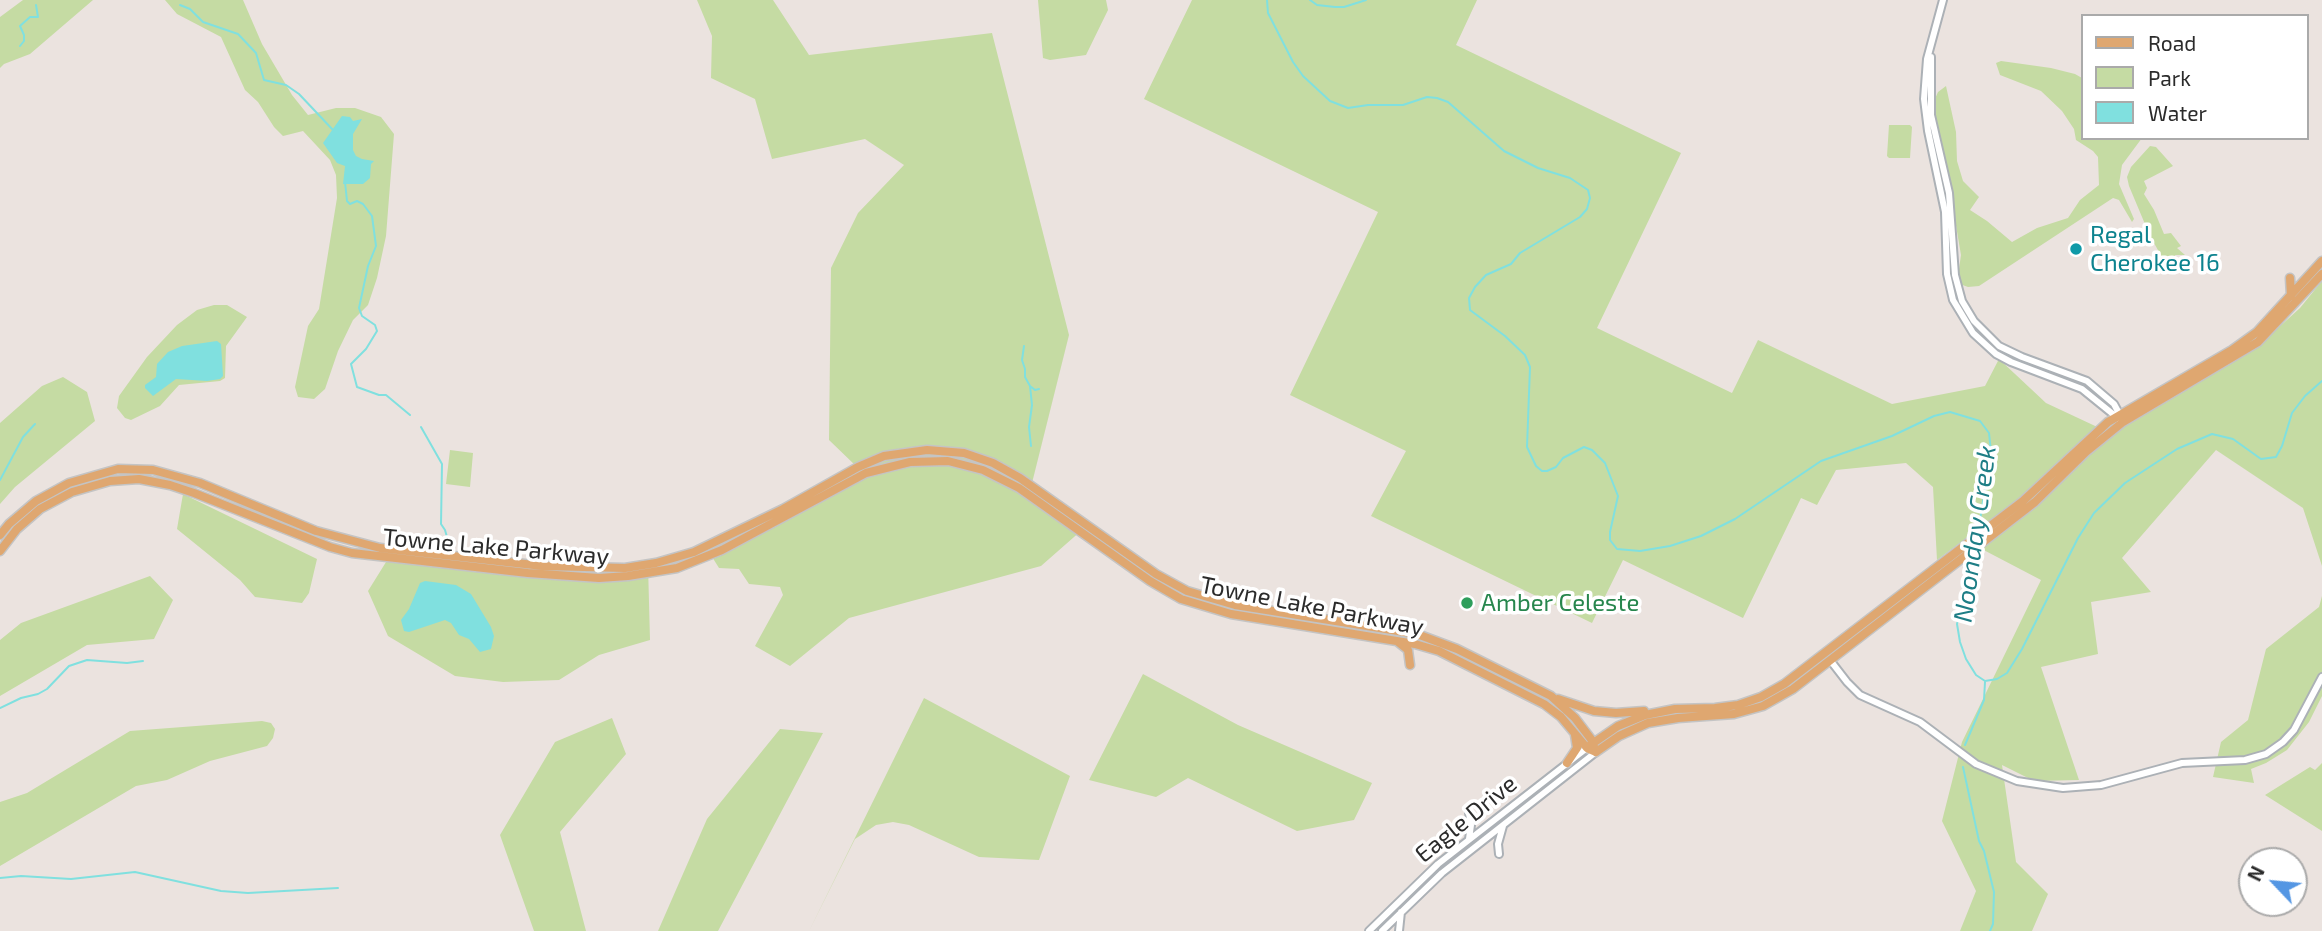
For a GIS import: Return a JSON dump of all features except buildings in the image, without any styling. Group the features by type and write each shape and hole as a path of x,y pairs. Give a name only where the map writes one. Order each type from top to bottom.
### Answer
{"main road":[{"path":"1551,696 1586,710 1604,713 1727,707 1771,692 2003,516 2046,481 2085,441 2244,342 2266,323 2322,261"},
{"path":"1592,747 1647,723 1678,718 1734,715 1762,706 1793,689 2043,496 2119,418 2249,349 2322,274"},
{"path":"2290,278 2291,296"},
{"name":"Towne Lake Parkway","path":"0,535 36,501 69,483 118,469 153,470 200,483 316,531 380,548 543,566 625,568 656,563 694,552 884,456 927,450 964,453 993,463 1020,478 1156,574 1187,591 1235,605 1425,636 1457,649 1551,696 1575,718 1592,747"},
{"name":"Towne Lake Parkway","path":"0,551 18,529 40,509 72,492 110,481 139,479 170,485 352,553 528,573 599,578 628,576 677,568 722,550 866,473 910,462 948,461 983,470 1018,488 1150,582 1190,602 1231,614 1392,640 1439,651 1552,709 1592,747"},
{"path":"1392,640 1408,650 1410,665"},
{"path":"1592,747 1626,722 1665,710"},
{"path":"1567,763 1577,748 1574,732"}],"street":[{"path":"1943,0 1931,51 1931,115 1949,193 1955,275 1962,301 1974,321 1999,346 2087,381 2106,396 2119,418"},
{"path":"1830,660 1847,682 1864,697 1917,720 1976,764 2025,783 2063,788 2101,785 2184,763 2245,760 2266,754 2294,730 2322,677"},
{"name":"Eagle Drive","path":"1369,931 1413,887 1468,841 1567,763 1592,747"},
{"name":"Eagle Drive","path":"1382,931 1442,873 1504,824 1592,747"},
{"path":"1468,841 1471,825 1469,813"},
{"path":"1499,854 1499,839 1504,824"},
{"path":"1399,931 1402,911"}],"green space":[{"path":"23,0 93,0 30,54 0,68 0,17"},
{"path":"165,0 243,0 262,44 292,95 308,115 336,108 355,108 381,117 394,134 386,236 377,278 368,305 353,320 338,351 325,389 314,399 298,397 295,387 308,326 319,309 337,198 336,175 330,160 303,131 283,136 274,127 258,102 245,90 221,37 177,14"},
{"path":"697,0 773,0 809,55 992,33 1069,335 1031,487 1082,530 1041,566 849,618 790,666 755,646 783,595 780,587 749,584 739,569 719,568 704,544 821,489 857,467 829,440 831,268 858,213 904,165 865,139 772,159 755,99 711,78 712,36"},
{"path":"1038,0 1106,0 1108,10 1086,55 1050,60 1043,58"},
{"path":"1192,0 1477,0 1456,45 1681,153 1597,328 1732,393 1758,340 1892,404 1985,386 1999,359 2046,403 2108,432 2217,367 2255,349 2300,308 2322,281 2322,566 2303,508 2216,450 2122,558 2151,592 2091,602 2098,654 2041,667 2079,780 2034,781 2002,765 2016,862 2048,894 2032,931 1960,931 1976,891 1942,821 1962,742 2041,580 1976,546 1988,522 1937,560 1933,487 1906,463 1836,470 1817,505 1801,498 1743,618 1623,560 1592,623 1371,516 1406,451 1290,395 1378,212 1144,99"},
{"path":"2001,61 2051,68 2080,77 2080,140 2141,140 2122,165 2119,184 2134,219 2132,222 2119,200 2113,198 1979,286 1968,287 1957,283 1961,255 1945,161 1935,130 1934,101 1938,92 1946,86 1956,132 1957,161 1963,181 1979,197 1970,210 2012,242 2037,228 2068,218 2080,200 2099,185 2098,157 2076,140 2074,129 2062,111 2041,91 2000,75 1996,63"},
{"path":"1889,125 1912,127 1910,158 1887,156"},
{"path":"2150,146 2156,147 2173,166 2144,181 2147,188 2144,194 2164,234 2171,233 2181,246 2177,248 2185,255 2175,255 2181,271 2167,266 2150,236 2129,186 2127,177 2131,167"},
{"path":"214,305 227,305 247,317 226,346 225,378 220,381 179,385 160,406 131,420 125,418 117,408 119,396 147,357 177,325 197,310"},
{"path":"63,377 87,392 95,421 15,487 0,504 0,423 42,386"},
{"path":"450,450 473,453 470,487 446,484"},
{"path":"183,494 317,559 309,593 302,603 255,597 240,580 177,529"},
{"path":"396,546 557,566 648,565 650,640 599,655 559,680 503,682 455,676 388,636 368,591"},
{"path":"150,576 173,600 154,639 87,645 0,696 0,640 21,623"},
{"path":"2322,596 2322,696 2309,722 2287,750 2251,769 2254,783 2213,777 2221,742 2248,720 2266,649 2319,607"},
{"path":"1143,674 1238,725 1372,783 1354,820 1297,831 1188,778 1156,797 1089,780"},
{"path":"924,698 1070,776 1039,860 979,857 909,825 893,822 876,825 855,839 809,931"},
{"path":"612,718 626,754 560,832 586,931 534,931 500,835 555,742"},
{"path":"262,721 271,723 275,729 267,746 210,761 167,780 136,786 0,866 0,802 27,793 130,731"},
{"path":"780,729 823,733 718,931 658,931 707,819"},
{"path":"2322,763 2322,831 2265,795 2310,767 2315,770"}],"water":[{"path":"342,116 350,117 353,121 362,119 353,134 353,150 356,156 374,161 371,164 370,178 363,184 343,184 345,166 337,163 323,143"},
{"path":"217,341 221,344 223,376 220,379 176,379 153,396 145,388 145,385 156,377 157,364 168,352 182,346"},
{"path":"425,581 456,585 471,594 491,627 494,636 491,649 480,652 469,639 459,635 451,623 445,620 409,632 404,631 401,620 420,583"}],"waterway":[{"name":"Noonday Creek","path":"1267,0 1268,13 1293,62 1303,76 1330,101 1348,108 1403,105 1427,97 1437,98 1448,102 1504,151 1538,168 1570,178 1588,190 1590,198 1587,209 1580,217 1520,253 1511,264 1486,275 1469,298 1470,310 1505,336 1525,355 1530,367 1527,447 1536,466 1547,471 1556,467 1563,458 1584,447 1592,450 1605,463 1618,496 1610,532 1610,540 1617,549 1640,551 1670,546 1701,536 1735,519 1821,461 1950,412 1980,421 1989,433 1991,452 1978,532"},
{"path":"1310,0 1317,5 1335,7 1366,0"},
{"path":"20,46 24,41 20,26 30,17 38,17 36,5"},
{"path":"180,5 190,9 203,22 238,34 256,53 264,80 286,85 299,94 333,130"},
{"path":"345,182 347,201 350,204 357,201 363,204 372,216 376,246 368,266 359,308 362,316 375,325 377,331 366,349 351,364 357,387 386,395 410,415"},
{"path":"1024,346 1022,360 1025,377 1030,386 1035,390 1039,389"},
{"name":"Noonday Creek","path":"1974,554 1957,624 1966,659 1976,675 1985,681 1997,679 2007,673 2022,649 2078,538 2094,513 2125,483 2177,449 2212,434 2233,439 2261,459 2276,457 2292,413 2305,396 2322,381"},
{"path":"1030,386 1031,446"},
{"path":"0,480 23,437 35,424"},
{"path":"421,427 442,464 441,524 451,551"},
{"path":"0,708 21,698 38,694 47,689 69,666 87,660 127,663 143,661"},
{"path":"1965,745 1984,700 1985,682"},
{"path":"1963,767 1979,841 1994,892 1993,924 1990,931"},
{"path":"0,878 21,876 71,879 135,872 221,891 248,893 338,888"}],"place":[{"name":"Regal Cherokee 16","path":"2076,249"},
{"name":"Amber Celeste","path":"1467,603"}]}
